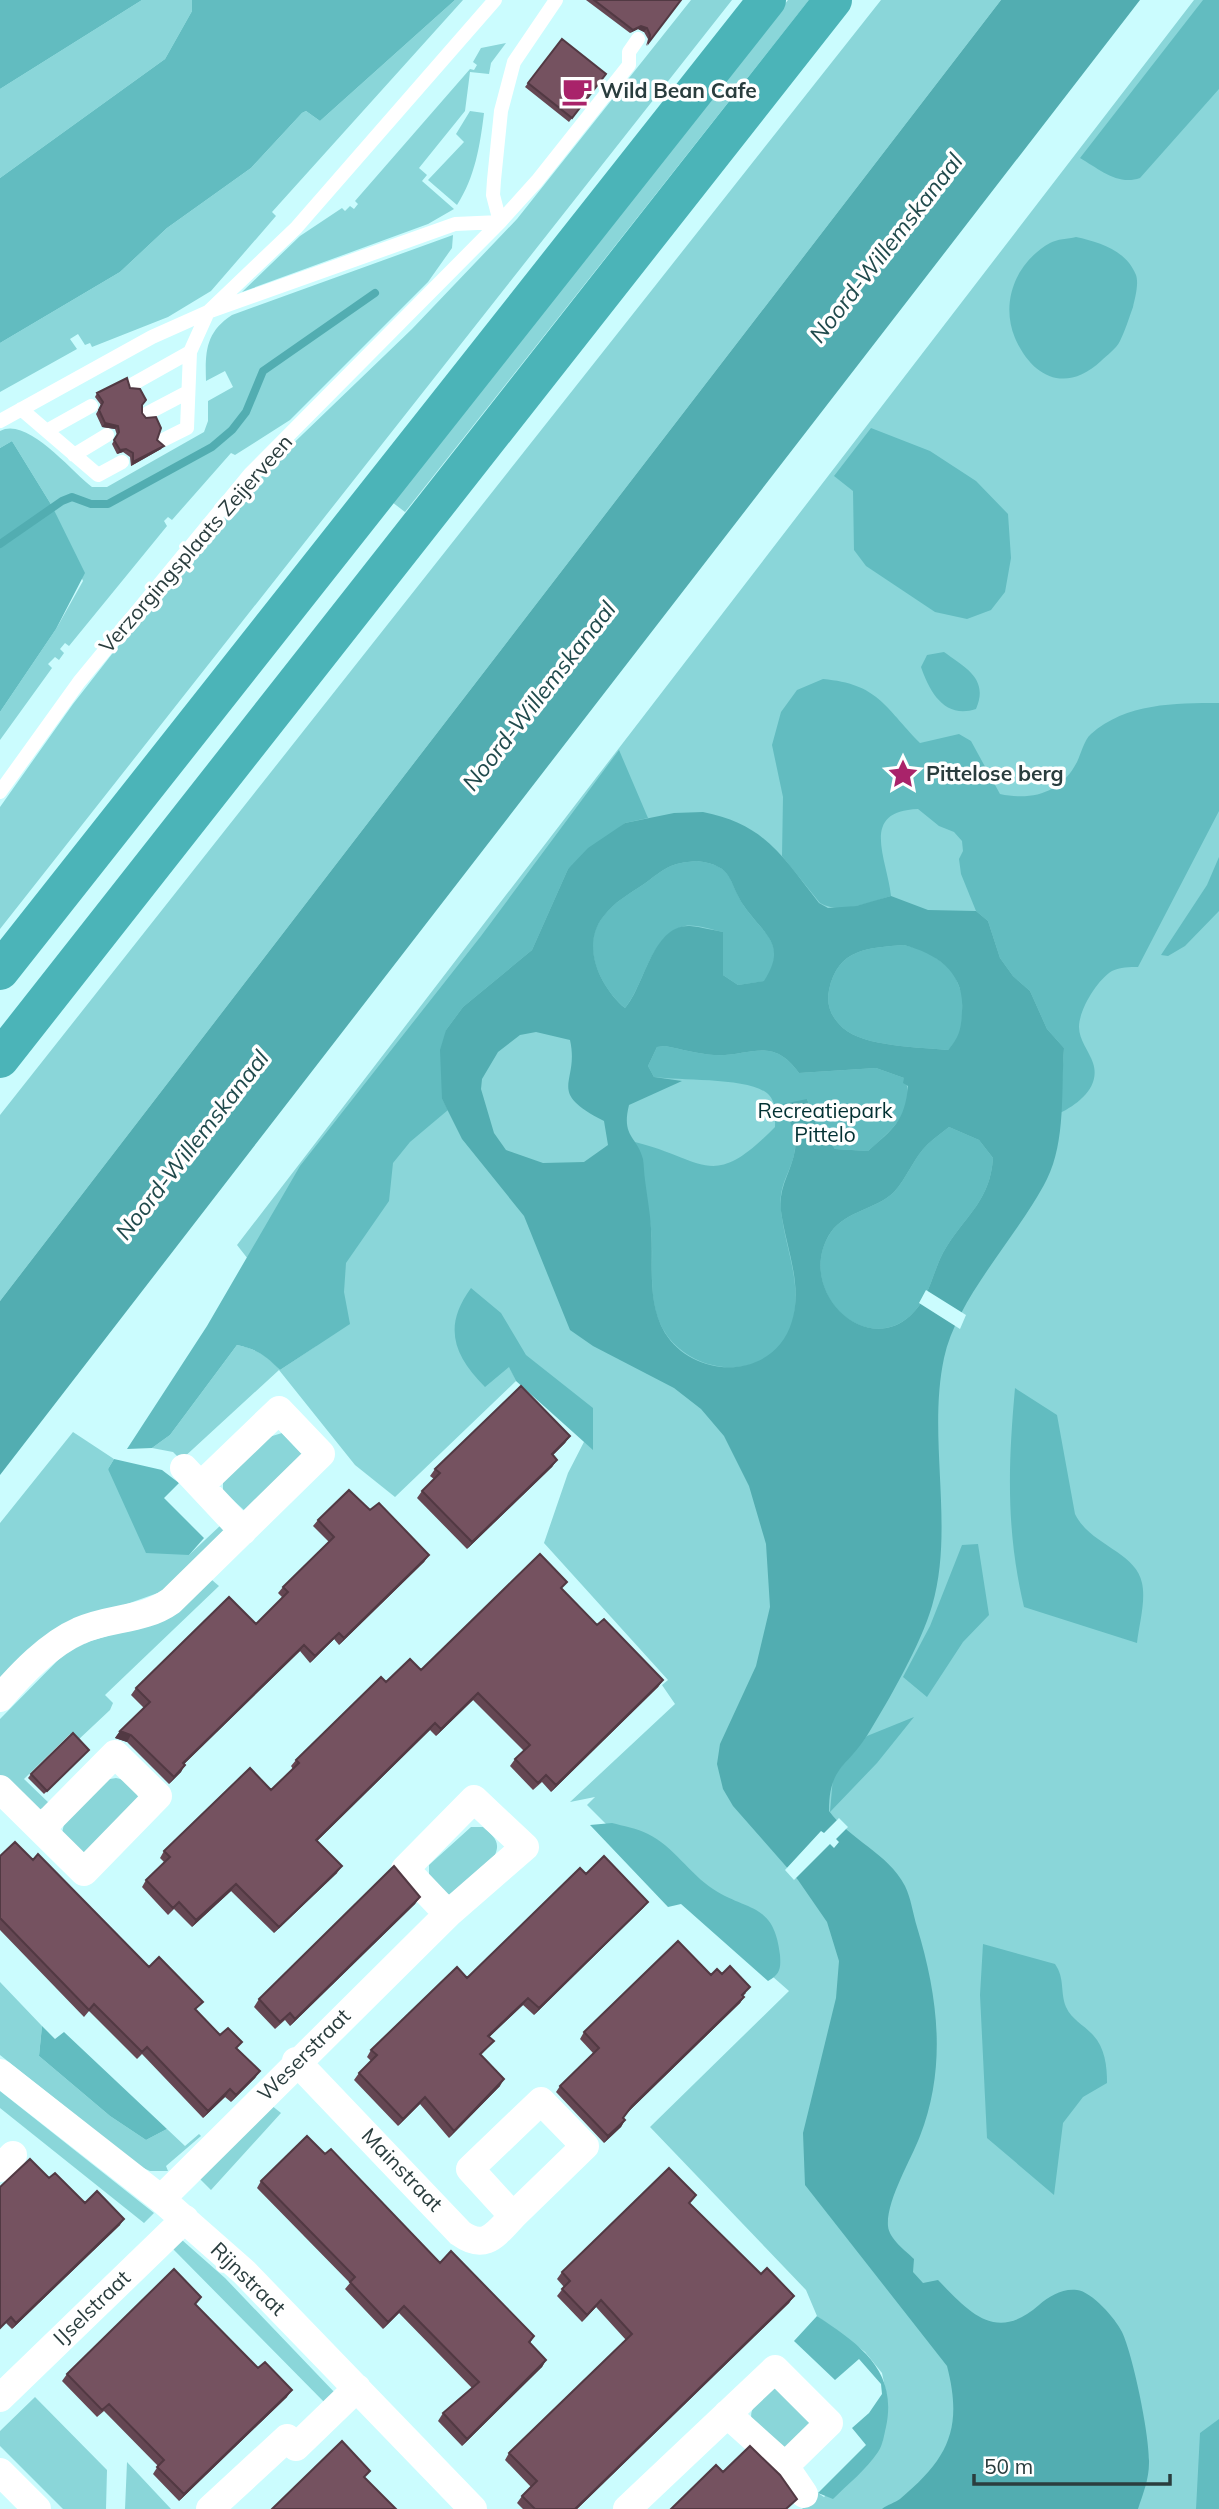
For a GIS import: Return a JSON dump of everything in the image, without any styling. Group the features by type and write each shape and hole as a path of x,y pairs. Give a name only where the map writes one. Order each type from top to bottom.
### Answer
{"highway":[{"path":"0,971 767,0"},
{"path":"0,1059 833,0"}],"street":[{"path":"0,1698 61,1641 80,1630 155,1613 163,1607 243,1531 321,1454 279,1410 192,1477 243,1531"},
{"path":"0,1789 41,1829"},
{"name":"Weserstraat","path":"161,2199 296,2061 448,1914"},
{"name":"Mainstraat","path":"296,2061 470,2239 489,2241 513,2216"},
{"name":"Rijnstraat","path":"0,2073 161,2199 244,2272 473,2509"},
{"name":"IJselstraat","path":"0,2398 185,2220"},
{"path":"627,2509 775,2369 829,2423 785,2466"},
{"path":"210,2509 287,2438 296,2447 357,2388"},
{"path":"727,2414 785,2466 804,2494"},
{"path":"0,2472 37,2509"}],"lane":[{"path":"163,440 187,428 190,352 208,312 296,228 495,0"},
{"path":"0,421 152,337 208,312 455,224 500,222 493,187 506,85 513,62 556,0"},
{"name":"Verzorgingsplaats Zeijerveen","path":"0,792 79,682 250,474 500,222 537,181 629,65 629,52 638,39"},
{"path":"133,384 190,352"},
{"path":"148,413 188,392"},
{"path":"48,430 92,406"},
{"path":"21,409 98,475 122,462"},
{"path":"74,455 107,435"}],"green space":[{"path":"0,0 142,0 0,89"},
{"path":"142,0 192,0 192,11 165,59 0,178 0,89"},
{"path":"192,0 455,0 320,121 306,111 302,113 251,168 167,228 120,272 0,343 0,178 165,59 192,11"},
{"path":"455,0 463,0 272,212 276,216 211,291 168,317 92,347 90,343 85,345 78,334 70,339 77,349 0,392 0,343 120,272 167,228 251,168 302,113 306,111 320,121"},
{"path":"691,0 732,0 0,929 0,807 73,704 158,595 276,460 412,329 517,219"},
{"path":"788,0 809,0 405,512 392,502"},
{"path":"881,0 1001,0 0,1301 0,1115"},
{"name":"Recreatiepark Pittelo","path":"1194,0 1219,0 1219,2509 802,2509 818,2493 824,2497 882,2443 887,2397 882,2373 865,2352 817,2316 806,2290 650,2127 789,1991 659,1877 587,1805 595,1797 570,1802 675,1704 662,1685 668,1680 544,1543 568,1473 586,1438 511,1370 516,1381 395,1497 355,1465 279,1370 181,1460 173,1452 152,1448 170,1435 237,1345 261,1354 280,1370 316,1346 237,1245"},
{"path":"1203,0 1219,0 1219,89 1140,178 1116,178 1080,158"},
{"path":"506,43 491,63 489,74 470,72 465,111 419,168 427,175 422,181 454,209 428,224 242,292 300,236 342,208 345,211 350,206 354,209 358,204 355,201 470,69 474,70 477,65 473,62 481,48"},
{"path":"470,111 484,113 472,172 457,205 428,180 464,142 456,134"},
{"path":"453,235 452,248 428,282 290,420 235,455 231,453 172,520 168,517 164,521 167,526 69,646 65,643 60,649 64,653 59,660 55,657 48,664 52,668 0,740 0,712 56,629 83,581 52,506 12,441 0,448 0,431 11,428 23,431 48,447 92,487 107,487 204,432 208,421 208,401 233,387 225,371 206,381 209,343 223,321 232,315"},
{"path":"1076,237 1119,253 1136,275 1137,287 1124,333 1116,347 1088,371 1064,379 1041,372 1022,352 1015,338 1009,311 1014,284 1028,261 1053,242"},
{"path":"871,428 930,451 976,481 1008,514 1011,558 1005,592 991,610 967,619 935,612 866,566 854,550 853,491 834,476"},
{"path":"12,441 52,506 85,573 56,629 0,712 0,448"},
{"path":"944,652 967,669 977,682 980,690 976,709 965,711 947,707 929,686 921,667 927,655"},
{"path":"823,679 856,686 879,699 920,743 959,734 971,741 1000,794 1012,796 1034,795 1054,788 1070,773 1089,737 1120,716 1152,707 1219,703 1219,811 1138,967 1122,968 1106,975 1085,1004 1079,1032 1093,1063 1094,1080 1080,1100 1060,1113 1064,1048 1047,1029 1030,991 1013,976 1000,958 988,921 976,911 961,874 959,859 963,851 962,841 954,832 939,826 918,809 900,812 888,818 882,827 881,839 891,896 846,908 820,903 782,856 783,797 772,745 781,712 797,690"},
{"path":"619,750 648,818 625,823 568,869 532,950 463,1007 446,1030 442,1099 448,1110 410,1142 393,1163 389,1201 346,1263 344,1292 350,1324 280,1370 261,1354 237,1345 170,1435 152,1448 127,1449 207,1326 300,1166 481,936"},
{"path":"1219,857 1219,911 1185,946 1168,956 1161,955 1207,885"},
{"path":"697,861 718,866 728,876 744,906 771,940 774,949 772,968 765,981 738,985 723,975 723,932 699,926 685,926 673,931 656,949 625,1008 608,989 596,966 593,941 596,929 602,918 617,903 663,870 680,863"},
{"path":"904,945 927,951 953,971 963,997 961,1035 948,1050 893,1045 864,1039 843,1028 830,1010 828,995 833,976 847,958 867,949"},
{"path":"665,1046 714,1055 770,1051 789,1061 799,1073 876,1068 904,1078 908,1089 908,1100 900,1119 868,1151 835,1149 816,1124 807,1099 793,1128 795,1149 783,1185 781,1201 794,1279 793,1320 784,1340 771,1354 754,1363 735,1367 716,1366 697,1360 680,1349 659,1322 653,1296 650,1218 631,1141 707,1166 721,1165 736,1160 775,1127 773,1102 769,1095 748,1085 654,1077 648,1066 657,1047"},
{"path":"949,1127 979,1140 993,1158 983,1196 947,1246 923,1300 910,1316 891,1327 872,1328 854,1322 839,1310 827,1294 821,1274 822,1253 831,1232 845,1219 894,1192 923,1149"},
{"path":"471,1288 501,1313 526,1355 593,1408 593,1450 516,1381 509,1367 485,1387 474,1375 459,1352 455,1328 462,1302"},
{"path":"1015,1388 1057,1415 1075,1514 1082,1525 1138,1572 1143,1597 1137,1643 1024,1607 1011,1525 1011,1444"},
{"path":"73,1432 114,1459 108,1469 189,1555 222,1524 225,1529 169,1589 68,1625 0,1689 0,1523"},
{"path":"282,1433 303,1455 245,1511 223,1491 223,1481 269,1437"},
{"path":"114,1459 162,1470 179,1483 164,1498 204,1538 189,1555 146,1553 108,1469"},
{"path":"978,1544 989,1615 963,1642 927,1697 903,1677 930,1626 962,1545"},
{"path":"212,1580 219,1586 105,1695 113,1703 110,1710 77,1741 70,1734 24,1779 51,1805 38,1810 0,1776 0,1719 66,1652 80,1644 158,1621"},
{"path":"914,1717 877,1763 830,1812 833,1777 867,1736"},
{"path":"116,1778 131,1786 140,1801 89,1852 81,1853 62,1833 64,1824 104,1780"},
{"path":"612,1823 639,1830 657,1839 713,1889 765,1917 777,1938 780,1955 780,1968 775,1976 768,1981 681,1904 668,1907 590,1825"},
{"path":"471,1827 483,1827 487,1830 495,1839 497,1850 495,1855 450,1895 441,1891 429,1875 429,1865"},
{"path":"983,1944 1055,1964 1060,1975 1066,2007 1097,2040 1104,2058 1107,2083 1083,2097 1063,2123 1054,2195 987,2138 980,1995"},
{"path":"0,1982 42,2026 39,2056 110,2116 146,2140 167,2129 185,2146 199,2134 201,2136 166,2166 168,2171 150,2171 141,2167 0,2055"},
{"path":"42,2026 55,2039 64,2032 167,2129 146,2140 110,2116 39,2056"},
{"path":"0,2091 154,2213 144,2223 0,2108"},
{"path":"271,2105 281,2113 211,2190 198,2177"},
{"path":"182,2240 225,2278 337,2395 327,2405 173,2249"},
{"path":"817,2316 847,2337 872,2361 881,2374 888,2407 880,2449 833,2499 818,2493 866,2445 852,2428 869,2413 882,2394 881,2384 859,2359 835,2380 794,2341"},
{"path":"774,2388 784,2390 813,2426 788,2450 752,2421 754,2406"},
{"path":"35,2397 107,2470 106,2509 63,2509 0,2446 0,2431"},
{"path":"1219,2419 1219,2509 1196,2509 1200,2433"},
{"path":"127,2462 171,2509 125,2509"}],"water":[{"name":"Noord-Willemskanaal","path":"1001,0 1140,0 0,1475 0,1301"},
{"path":"703,812 724,817 757,834 783,857 819,903 828,908 856,906 891,896 928,910 976,911 988,921 1000,958 1013,976 1030,991 1047,1029 1064,1048 1062,1115 1053,1164 1035,1200 962,1312 944,1358 938,1420 941,1546 932,1606 912,1654 885,1705 868,1734 836,1776 832,1785 829,1811 847,1830 889,1864 905,1886 924,1953 934,2005 934,2084 920,2136 891,2205 888,2226 891,2236 914,2259 913,2272 923,2283 938,2280 961,2303 984,2319 1010,2322 1024,2316 1061,2291 1072,2290 1089,2295 1109,2313 1126,2343 1136,2377 1147,2435 1149,2469 1138,2509 882,2509 900,2499 917,2484 941,2455 952,2425 952,2388 947,2366 805,2185 803,2133 836,1998 839,1961 827,1922 798,1880 733,1806 723,1789 717,1764 720,1744 756,1666 770,1607 766,1544 749,1486 724,1436 701,1409 674,1388 593,1346 570,1330 524,1216 462,1139 442,1099 440,1050 446,1030 463,1007 532,950 568,869 588,848 625,823 674,813","holes":["680,863 709,863 724,871 744,906 770,940 774,958 771,968 764,981 738,985 723,975 723,932 690,926 677,928 658,945 625,1008 608,989 596,966 593,941 596,928 607,912 622,899 668,867","904,945 928,954 947,967 959,986 962,998 960,1028 948,1050 878,1043 852,1034 835,1020 828,1001 833,976 847,958 867,949","536,1032 570,1040 570,1094 575,1102 604,1121 608,1145 584,1162 543,1163 506,1150 494,1133 481,1089 482,1079 498,1052 520,1035","665,1046 714,1055 760,1050 779,1054 799,1073 876,1068 904,1078 903,1083 908,1086 901,1116 868,1151 835,1149 816,1124 807,1099 783,1104 795,1138 795,1150 781,1202 795,1280 795,1307 783,1340 769,1355 752,1363 733,1367 714,1366 695,1360 678,1349 659,1321 653,1295 651,1228 643,1159 628,1130 627,1116 629,1105 682,1081 654,1077 648,1066 657,1047","949,1127 979,1140 993,1158 983,1196 947,1246 923,1300 910,1316 892,1327 873,1328 855,1322 839,1310 827,1294 821,1274 822,1253 837,1225 894,1192 930,1142"]}],"pier":[{"path":"926,1290 966,1315 960,1329 919,1303"},
{"path":"839,1818 848,1827 836,1839 839,1842 834,1848 830,1844 794,1880 785,1870 821,1831 824,1833"}],"building":[{"path":"594,0 681,0 649,42 647,28 641,26 633,30"},
{"path":"562,39 606,74 572,118 528,83"},
{"path":"127,378 130,388 140,389 146,400 142,405 142,413 146,418 156,417 161,428 157,440 164,446 133,462 133,453 126,449 120,450 114,440 119,432 118,426 105,423 99,410 103,402 97,393"},
{"path":"521,1386 570,1436 552,1454 557,1460 472,1542 422,1491 440,1473 435,1469"},
{"path":"349,1490 370,1510 379,1503 429,1555 344,1638 339,1633 315,1656 304,1645 183,1763 185,1765 174,1777 131,1735 120,1731 150,1702 136,1688 229,1597 256,1624 288,1592 283,1587 334,1537 318,1520"},
{"path":"540,1554 567,1582 561,1588 597,1625 604,1619 663,1680 556,1785 546,1775 538,1783 515,1759 530,1745 478,1693 441,1729 435,1723 316,1840 342,1866 279,1927 236,1884 196,1920 179,1902 173,1908 146,1880 170,1857 164,1851 250,1768 271,1790 299,1763 296,1760 381,1677 386,1682 410,1659 421,1670"},
{"path":"73,1733 89,1750 47,1791 31,1774"},
{"path":"15,1842 33,1860 38,1854 149,1967 159,1957 203,2002 195,2009 220,2035 228,2028 242,2042 236,2048 260,2071 236,2095 230,2089 208,2111 147,2047 142,2052 94,2004 89,2010 0,1918 0,1856"},
{"path":"604,1856 648,1902 539,2008 528,1998 488,2036 494,2041 480,2054 504,2079 454,2131 425,2097 403,2119 359,2073 377,2055 371,2050 457,1967 467,1978 580,1868 586,1874"},
{"path":"394,1866 420,1897 295,2019 290,2013 280,2022 259,1999"},
{"path":"678,1941 711,1975 717,1969 722,1974 730,1966 750,1987 742,1995 744,1997 632,2106 623,2118 625,2120 608,2136 560,2086 599,2048 584,2032"},
{"path":"307,2136 325,2154 331,2149 440,2263 451,2251 534,2336 529,2342 546,2360 467,2439 443,2413 479,2382 404,2306 388,2322 350,2282 355,2277 261,2181"},
{"path":"30,2159 49,2178 55,2173 85,2203 97,2191 124,2219 16,2323 11,2317 0,2328 0,2187"},
{"path":"669,2168 696,2195 689,2203 761,2274 767,2268 794,2296 575,2509 535,2509 522,2496 537,2481 509,2453 632,2334 601,2300 587,2315 562,2289 570,2281 562,2272"},
{"path":"174,2269 201,2297 195,2304 258,2368 265,2362 292,2390 184,2494 157,2467 164,2460 109,2404 102,2410 67,2374"},
{"path":"342,2441 370,2471 364,2477 396,2509 272,2509"},
{"path":"750,2446 780,2475 797,2499 786,2509 671,2509 716,2465 723,2472"}],"waterway":[{"path":"0,544 62,501 72,497 91,504 108,504 212,447 232,430 246,412 263,371 375,293"}],"place":[{"name":"Wild Bean Cafe","path":"577,91"},
{"name":"Pittelose berg","path":"903,774"}]}
